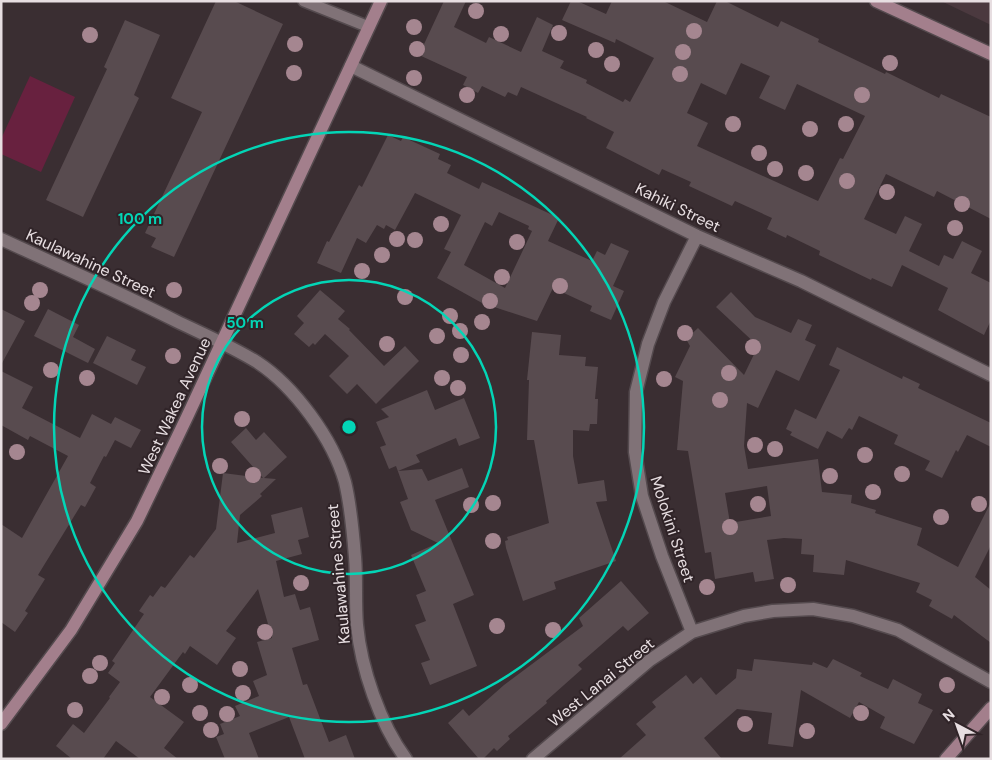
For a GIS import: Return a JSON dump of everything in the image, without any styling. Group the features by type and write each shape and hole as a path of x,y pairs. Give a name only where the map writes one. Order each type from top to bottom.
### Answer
{"street":[{"name":"West Wakea Avenue","path":"1,724 72,630 137,521 381,1"},
{"path":"877,1 991,54"},
{"name":"Kahiki Street","path":"351,66 697,236 801,281 991,375"},
{"name":"Molokini Street","path":"692,632 662,556 642,496 635,452 636,392 648,344 664,302 697,236"},
{"name":"Kaulawahine Street","path":"1,239 164,315 257,362 273,374 310,415 334,455 344,480 352,514 358,627 363,657 371,686 386,724 406,759"},
{"name":"West Lanai Street","path":"533,759 650,660 692,632 744,616 773,611 813,609 853,616 898,630 991,682"},
{"path":"946,759 991,708"}],"lane":[{"path":"304,1 369,26"}],"shaded area":[{"path":"941,1 991,1 991,25"},
{"path":"30,76 75,97 41,172 1,154 1,139"}],"building":[{"path":"216,1 234,1 283,24 174,257 151,247 156,238 145,233 202,112 171,98"},
{"path":"444,1 466,1 454,27 486,43 489,37 521,52 537,17 553,25 542,51 564,61 560,68 587,80 586,83 623,102 625,99 630,102 654,58 616,39 615,43 562,20 571,1 577,1 606,14 612,1 663,1 707,22 717,1 725,1 778,27 781,21 819,39 818,42 885,74 886,72 939,98 941,94 991,117 991,219 937,191 934,197 886,174 864,219 896,234 905,216 922,224 909,251 939,266 944,255 953,259 962,241 982,251 971,273 991,283 991,320 984,335 938,310 948,288 902,265 892,287 872,278 871,280 819,255 820,251 787,235 786,238 767,229 772,218 735,201 732,206 689,186 691,182 662,169 659,175 606,148 614,132 587,117 521,87 517,96 508,92 505,97 482,86 478,93 463,85 467,77 419,55","holes":["741,63 770,76 759,98 785,110 797,84 865,116 843,159 840,158 818,201 697,146 708,123 687,113 701,83 726,95"]},
{"path":"125,20 160,35 134,95 139,98 83,217 46,200 107,69 104,67"},
{"path":"388,135 401,141 403,137 440,154 438,159 451,165 447,173 479,189 482,182 559,218 548,241 592,261 597,251 605,255 611,243 629,251 613,286 624,291 611,320 590,311 592,306 553,288 537,321 482,303 437,278 451,252 444,249 461,215 415,193 395,230 386,225 384,229 377,225 366,243 357,238 341,273 317,263 327,241 329,242 359,185 362,187","holes":["499,212 529,226 528,229 532,231 505,288 464,265 485,222 492,226"]},
{"path":"320,290 345,311 338,319 350,329 384,366 405,346 419,361 376,404 357,384 347,394 329,376 349,356 325,334 315,345 313,343 309,347 294,334 304,323 297,316"},
{"path":"731,292 755,317 791,333 798,319 812,325 805,340 816,345 799,381 776,370 758,408 747,403 744,446 748,469 818,459 822,492 852,495 851,503 876,510 875,513 922,528 917,545 958,567 991,502 991,545 975,577 991,590 991,643 954,615 952,619 929,606 932,600 916,592 920,583 846,560 844,575 813,572 814,555 801,554 802,539 784,538 767,540 774,579 755,582 753,572 715,579 711,552 705,553 688,451 677,450 683,381 675,377 690,346 686,339 698,328 744,375 758,346 716,307","holes":["767,486 771,516 730,523 725,493"]},
{"path":"1,309 25,321 1,365"},
{"path":"48,309 79,325 73,337 95,349 88,363 34,336"},
{"path":"532,332 561,335 559,355 586,357 585,366 598,367 595,399 598,399 597,424 590,424 589,431 573,430 573,456 578,484 604,480 607,501 596,502 616,561 554,582 556,589 523,601 505,541 508,540 507,537 549,523 534,440 527,440 529,380 527,380"},
{"path":"107,336 136,350 131,360 146,367 137,385 93,363"},
{"path":"837,347 902,379 903,376 920,384 918,388 991,423 991,447 967,435 958,452 956,450 942,478 925,470 930,461 894,444 898,435 859,416 852,430 849,428 842,439 827,431 818,449 790,435 792,432 786,429 795,409 816,419 840,370 829,365"},
{"path":"1,371 33,387 22,408 80,438 92,414 111,424 115,417 141,430 131,448 115,440 106,457 104,456 90,483 96,487 85,507 81,505 38,575 45,579 25,611 28,613 15,632 1,622 1,524 22,538 68,456 30,436 28,440 1,425"},
{"path":"427,390 435,410 464,398 480,438 459,446 456,438 416,455 420,462 398,471 422,469 428,481 462,468 469,487 435,500 474,595 453,604 477,666 430,685 421,663 430,660 415,625 426,621 416,595 426,591 411,555 438,543 411,530 400,502 408,499 396,466 389,469 380,447 386,445 376,422 389,417 381,409"},
{"path":"246,428 256,440 264,432 287,457 264,478 276,479 260,494 262,496 240,515 237,543 275,533 271,515 302,507 309,537 298,540 302,554 276,561 284,597 295,594 300,610 310,607 319,640 292,648 303,685 307,684 329,742 346,735 355,759 305,759 289,717 249,733 259,759 225,759 216,737 224,734 220,724 240,716 235,706 259,696 253,681 267,675 257,642 272,638 258,589 226,631 236,638 217,665 190,646 185,654 183,652 150,697 184,722 164,748 178,759 140,759 116,741 103,759 72,759 56,746 73,724 84,733 110,698 120,682 108,673 115,663 112,661 144,614 139,611 150,595 153,597 161,586 165,588 190,555 194,558 216,529 223,473 263,478 231,442"},
{"path":"621,581 649,613 628,631 623,626 578,665 582,669 546,701 547,703 508,736 510,739 497,751 494,748 483,759 479,759 448,723 463,709 469,716 504,685 583,626 579,618"},
{"path":"754,659 812,665 813,662 827,668 833,659 862,673 860,676 888,689 893,679 922,694 918,703 933,710 914,744 880,728 885,717 859,702 850,718 801,690 793,747 768,744 772,713 737,709 704,738 722,759 619,759 646,735 636,724 656,707 652,702 686,675 693,684 701,677 716,695 736,678 737,669 752,671"}]}
